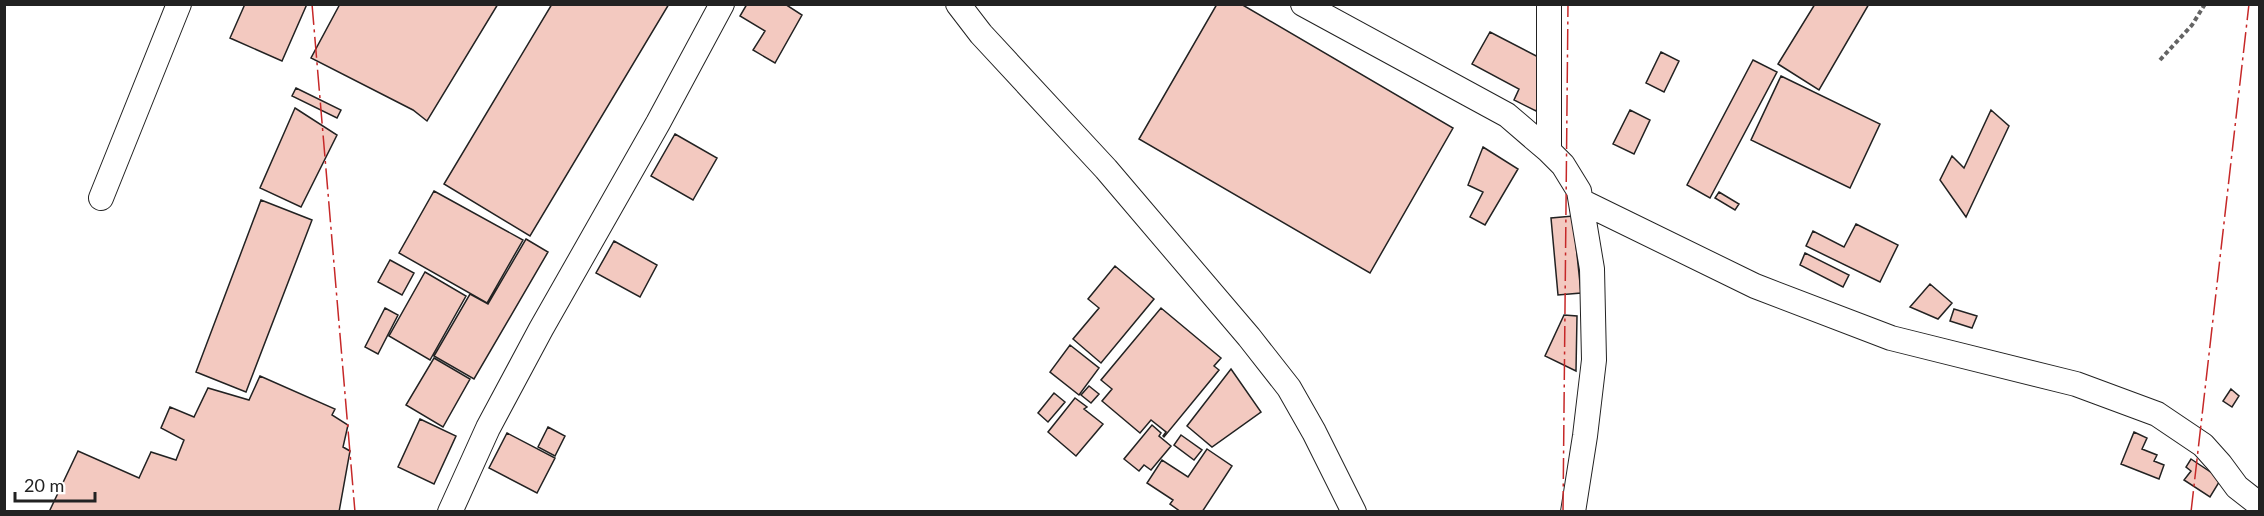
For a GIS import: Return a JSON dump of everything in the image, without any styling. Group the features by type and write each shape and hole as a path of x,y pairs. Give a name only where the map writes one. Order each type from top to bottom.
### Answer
{"street":[{"path":"101,198 179,4"},
{"path":"450,512 488,428 541,329 658,123 722,4"},
{"path":"958,4 981,34 1113,178 1249,337 1289,388 1354,512"},
{"path":"1303,4 1507,115 1549,151 1572,178 1579,191 1592,269 1594,360 1573,512"},
{"path":"1549,4 1549,151"},
{"path":"1581,201 1755,286 1891,338 2076,384 2157,414 2203,445 2237,487 2259,505"}],"path":[{"path":"2160,60 2192,26 2205,4"}],"building":[{"path":"245,4 307,4 282,61 230,38"},
{"path":"340,4 498,4 427,121 413,110 311,58"},
{"path":"552,4 669,4 530,236 444,184"},
{"path":"747,4 785,4 802,15 775,63 753,50 765,31 740,16"},
{"path":"1217,4 1241,4 1453,128 1370,273 1139,139"},
{"path":"1815,4 1869,4 1819,90 1778,64"},
{"path":"1490,32 1544,60 1537,97 1541,99 1536,111 1514,100 1519,89 1472,64"},
{"path":"1661,52 1679,61 1664,92 1646,83"},
{"path":"1753,60 1777,72 1710,198 1687,185"},
{"path":"1781,76 1880,124 1850,188 1751,140"},
{"path":"296,88 341,110 337,118 292,96"},
{"path":"295,108 337,135 301,207 260,188"},
{"path":"1630,110 1650,120 1634,154 1613,144"},
{"path":"1991,110 2009,126 1966,217 1940,180 1952,156 1964,168"},
{"path":"675,134 717,158 693,200 651,176"},
{"path":"1483,147 1518,169 1485,225 1470,217 1483,192 1468,185"},
{"path":"434,191 523,240 487,303 399,253"},
{"path":"1719,192 1739,204 1735,210 1715,198"},
{"path":"261,200 312,220 246,392 196,372"},
{"path":"1573,216 1581,293 1558,295 1551,218"},
{"path":"1856,224 1898,245 1880,282 1806,246 1813,231 1844,247"},
{"path":"526,239 548,252 474,379 434,356 470,294 488,304"},
{"path":"614,241 657,265 640,297 596,273"},
{"path":"1805,253 1849,275 1843,287 1800,265"},
{"path":"390,260 414,273 402,295 378,282"},
{"path":"1115,266 1154,299 1101,363 1073,339 1099,308 1088,299"},
{"path":"425,272 466,296 430,360 389,336"},
{"path":"1930,284 1952,303 1938,319 1910,307"},
{"path":"385,308 398,315 378,354 365,347"},
{"path":"1161,308 1221,358 1214,366 1219,370 1164,437 1166,432 1151,420 1140,433 1102,401 1112,389 1101,380"},
{"path":"1954,309 1977,316 1972,328 1950,321"},
{"path":"1564,315 1577,316 1576,371 1545,356"},
{"path":"1070,345 1099,368 1079,395 1050,372"},
{"path":"434,358 470,379 443,427 406,405"},
{"path":"1231,369 1261,412 1212,447 1187,426"},
{"path":"260,376 335,409 332,415 348,425 343,447 350,451 339,512 49,512 78,451 139,478 151,452 176,460 184,440 161,428 170,407 194,417 208,388 249,400"},
{"path":"1089,386 1099,394 1091,403 1081,395"},
{"path":"2231,389 2239,396 2232,407 2223,401"},
{"path":"1054,393 1065,402 1048,422 1038,413"},
{"path":"1075,398 1087,407 1084,409 1103,424 1076,456 1048,432"},
{"path":"420,419 456,436 434,484 398,467"},
{"path":"1152,425 1161,433 1159,436 1171,446 1151,470 1144,465 1139,471 1124,459"},
{"path":"548,427 565,436 555,456 538,447"},
{"path":"2134,432 2147,438 2142,449 2157,455 2154,461 2164,465 2159,479 2121,464"},
{"path":"507,433 555,458 537,493 489,468"},
{"path":"1181,435 1202,450 1194,460 1174,445"},
{"path":"1207,449 1232,466 1202,512 1181,512 1170,504 1173,500 1147,483 1162,460 1188,477"},
{"path":"2191,459 2221,479 2210,497 2184,480 2191,471 2186,467"}],"power":[{"path":"312,4 355,512"},
{"path":"1563,512 1568,4"},
{"path":"2191,512 2249,4"}]}
